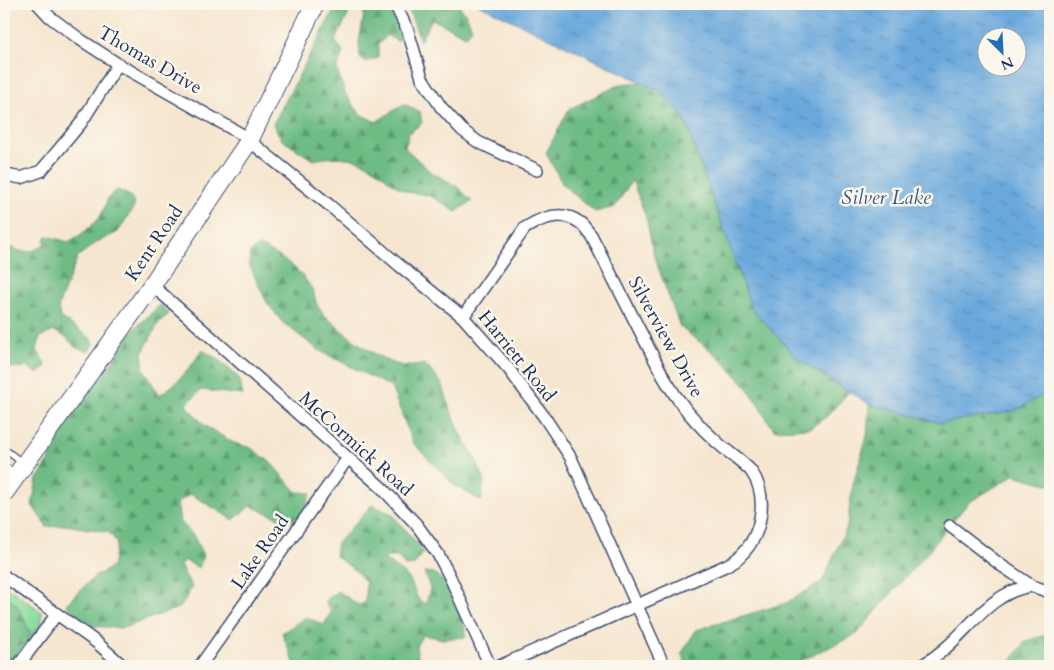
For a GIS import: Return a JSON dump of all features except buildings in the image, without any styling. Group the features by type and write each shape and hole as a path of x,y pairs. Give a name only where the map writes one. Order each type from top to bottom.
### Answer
{"main road":[{"name":"Kent Road","path":"4,493 15,468 152,284 249,141 315,4"}],"street":[{"name":"Thomas Drive","path":"38,4 81,40 118,64 214,117 249,141"},
{"path":"395,4 408,31 422,78 441,107 462,130 478,142 538,170"},
{"path":"4,173 21,178 40,171 82,123 118,64"},
{"name":"Harriett Road","path":"249,141 463,317 514,375 545,418 570,458 664,666"},
{"name":"Silverview Drive","path":"463,317 525,228 538,220 550,216 567,217 580,222 591,234 675,396 704,431 750,471 759,490 762,508 759,527 752,543 741,556 725,566 500,666"},
{"name":"McCormick Road","path":"152,284 392,498 430,543 450,577 490,666"},
{"name":"Lake Road","path":"200,666 348,458"},
{"path":"950,526 1002,566 1032,586 1050,592"},
{"path":"4,576 96,642 123,666"},
{"path":"921,666 948,646 988,606 999,598 1021,587 1032,586"},
{"path":"18,666 56,615"}],"lane":[{"path":"4,449 15,468"}],"green space":[{"path":"336,4 353,4 335,41 343,51 337,70 346,95 360,114 376,122 404,104 420,112 422,123 409,133 405,148 431,172 458,187 472,201 456,212 430,196 400,188 364,163 339,157 313,160 282,140 273,124"},
{"path":"363,4 387,4 403,37 397,41 387,35 378,45 378,58 365,62 360,58 359,42 364,14"},
{"path":"407,4 457,4 465,13 472,28 466,36 432,19 420,41"},
{"path":"641,82 660,91 683,115 752,309 798,359 849,392 826,417 810,428 774,430 746,386 718,356 680,327 654,256 646,217 632,180 615,207 595,212 563,185 546,153 569,109 621,84"},
{"path":"118,190 130,196 135,205 118,232 99,241 78,256 58,307 60,317 90,338 94,345 88,351 76,348 66,337 54,331 40,337 37,350 46,366 39,374 26,367 4,368 4,241 19,251 35,250 45,243 44,240 47,236 68,242 94,224 108,199"},
{"path":"259,246 282,258 301,275 312,289 318,307 346,334 372,352 396,364 411,366 425,364 443,385 449,406 460,432 473,454 484,479 481,501 454,485 413,443 391,387 320,351 282,322 266,301 249,264 250,253"},
{"path":"161,304 169,314 159,322 143,352 143,368 159,395 183,375 202,350 218,359 239,378 243,395 201,390 186,405 205,426 234,443 251,448 269,461 297,492 311,493 303,515 288,522 251,506 233,520 191,494 177,503 180,521 193,535 203,555 199,568 184,560 180,566 192,587 181,607 123,628 86,626 66,604 94,577 112,567 117,543 109,532 65,525 47,527 32,505 37,479 49,461 60,433 79,404 108,369 127,336"},
{"path":"1050,391 1050,485 1014,475 968,503 857,634 790,666 687,666 682,653 696,630 786,603 822,582 847,527 853,484 867,436 869,404 941,423 1014,411"},
{"path":"372,505 392,514 424,552 414,565 405,566 398,557 384,557 408,578 419,599 426,604 430,588 424,572 434,573 448,586 461,609 466,637 443,639 423,635 416,646 420,666 294,666 282,633 306,617 324,625 331,612 325,601 338,591 358,605 365,603 366,582 356,571 335,556 337,543"},
{"path":"4,585 42,612 40,626 11,666 4,666"},
{"path":"4,595 17,605 31,635 6,666 4,666"},
{"path":"1050,634 1050,666 1007,666 1026,641"}],"water":[{"name":"Silver Lake","path":"478,4 1050,4 1050,391 1014,411 941,423 869,404 798,359 752,309 683,115 660,91"}]}
